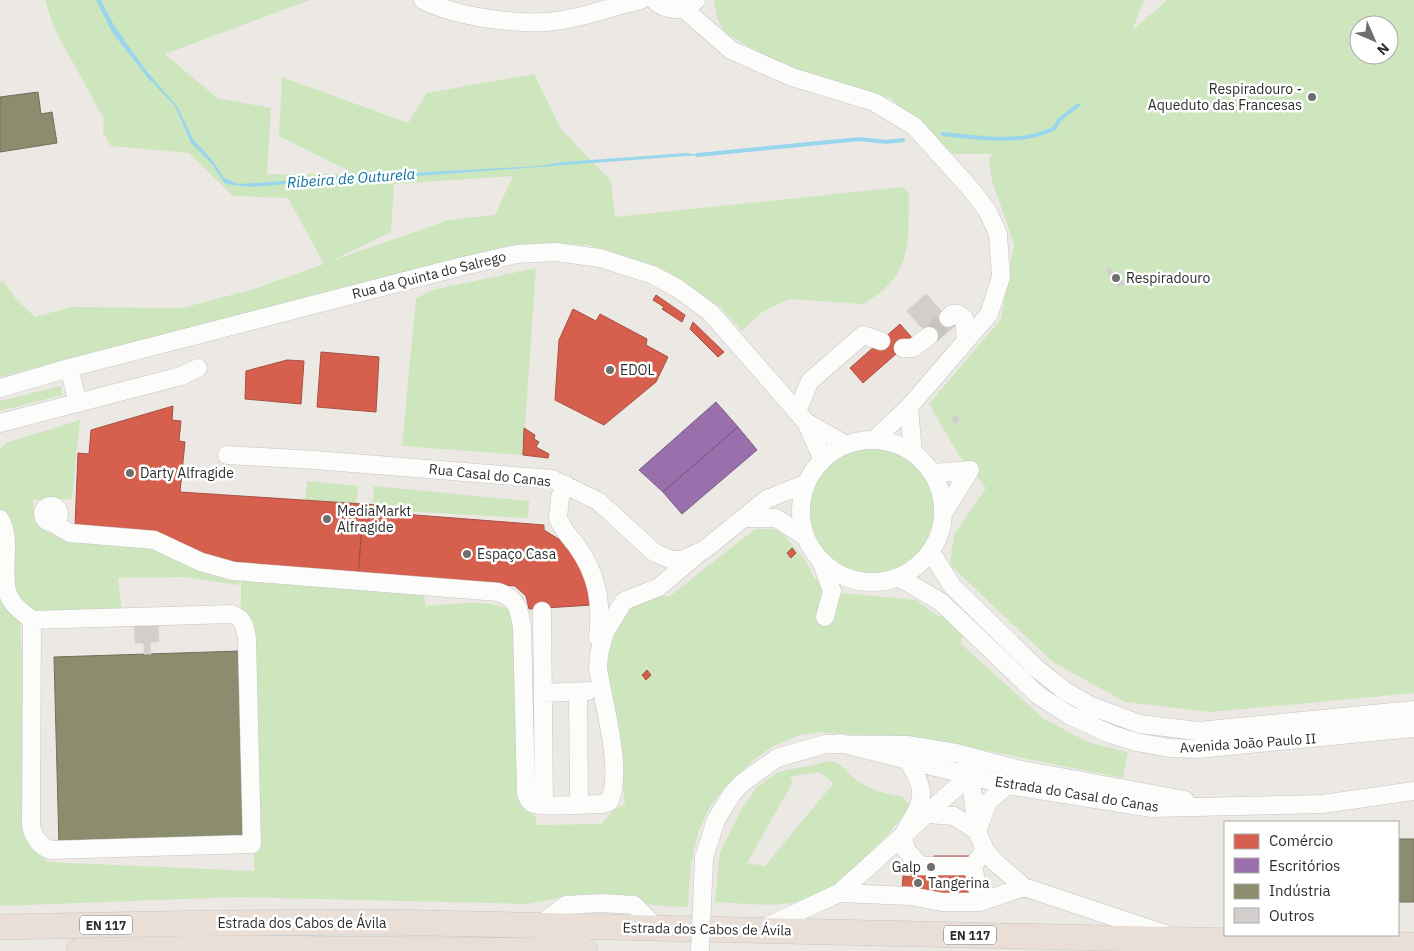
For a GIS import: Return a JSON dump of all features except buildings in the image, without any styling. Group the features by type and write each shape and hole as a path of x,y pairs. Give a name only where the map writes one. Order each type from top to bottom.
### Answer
{"highway":[{"name":"Estrada dos Cabos de Ávila","path":"0,927 231,923 540,925 1414,945"},
{"name":"Estrada dos Cabos de Ávila","path":"79,951 212,948 585,951"}],"street":[{"path":"423,0 435,6 495,20 561,21 620,2 641,0"},
{"path":"654,0 669,9 690,4 714,35 731,50 792,77 874,102 914,126 970,188 987,210 998,234 1001,277 989,314 909,407 874,440"},
{"path":"703,0 714,35"},
{"name":"Rua da Quinta do Salrego","path":"0,388 69,368 463,266 517,254 556,252 600,258 653,275 677,288 710,312 802,417 823,460"},
{"path":"948,318 952,314 958,314 964,318 966,340"},
{"path":"802,417 810,380 863,335 881,341"},
{"path":"903,348 913,348 929,336"},
{"path":"69,368 78,403"},
{"path":"0,424 181,376 198,368"},
{"path":"909,407 913,452"},
{"name":"Rua da Quinta do Salrego","path":"802,417 846,445"},
{"path":"825,617 832,591 821,561 806,537 801,510 807,483 823,460 846,445 874,440 894,444 913,452 932,473 939,485 944,512"},
{"name":"Rua Casal do Canas","path":"227,455 533,477 552,480 598,501 639,539 663,557 672,560 682,560 700,552 768,499 807,483"},
{"path":"821,561 837,573 857,581 884,581 911,571 931,552 938,540 944,512 970,470 932,473"},
{"path":"51,522 70,533 154,540 201,562 234,571 498,592 508,595 518,608 522,627 526,793 528,800 533,804 544,805 602,804 609,802 612,795 615,767 596,654 601,608 598,591 582,554 558,518 560,497 566,485"},
{"path":"744,518 776,518 806,537"},
{"path":"0,519 5,535 8,595 18,608 32,620 232,614 241,618 245,626 247,639 252,844 50,850 34,838 32,826 32,620"},
{"path":"598,668 599,654 605,632 624,601 659,587 700,552"},
{"name":"Avenida João Paulo II","path":"931,552 952,586 1036,668 1065,691 1091,706 1140,724 1198,731 1414,710"},
{"name":"Avenida João Paulo II","path":"898,577 941,602 1038,695 1083,722 1110,734 1170,748 1198,749 1414,728"},
{"path":"542,611 544,805"},
{"path":"543,693 601,691"},
{"path":"578,692 579,805"},
{"name":"Estrada do Casal do Canas","path":"840,743 1007,785 1152,808 1323,804 1414,791"},
{"name":"Estrada do Casal do Canas","path":"700,951 704,858 716,820 732,794 742,783 764,766 788,753 815,746 840,743 907,745 956,752 1017,769 1214,806"},
{"path":"956,752 970,775 977,831 985,850 995,862 1024,887 1179,940"},
{"path":"908,761 920,780 922,802 903,835 906,850 920,866 973,866"},
{"name":"Estrada do Casal do Canas","path":"970,775 987,769 1017,769"},
{"path":"760,930 839,893 929,814 970,775"},
{"path":"977,831 988,802 1007,785"},
{"path":"929,814 954,816 977,831"},
{"path":"980,902 973,866 985,850"},
{"path":"839,893 910,896 942,902 980,902 1024,887"}],"green space":[{"path":"45,0 310,0 165,54 217,98 271,108 267,174 346,174 347,170 279,136 282,77 408,123 427,93 534,74 561,129 611,181 615,217 902,187 909,193 909,228 905,257 892,281 880,293 863,304 789,299 762,312 742,331 721,308 646,263 588,245 555,243 513,245 0,377 0,281 3,281 16,299 35,317 71,307 182,308 254,289 324,264 288,198 233,196 189,153 111,146 103,133 104,119 54,28","holes":["513,176 495,215 449,220 331,261 391,232 394,184"]},
{"path":"714,0 1144,0 1132,31 1167,0 1414,0 1414,693 1210,712 1125,702 1053,662 950,565 954,535 986,488 958,454 929,404 1001,319 1014,244 992,181 989,158 993,154 952,154 890,98 786,68 725,33 717,18"},
{"path":"536,268 523,455 402,446 416,298 436,289"},
{"path":"61,386 62,395 0,411 0,401"},
{"path":"80,420 72,499 33,500 35,519 44,529 61,539 138,543 241,576 424,595 426,606 474,603 498,605 508,609 515,615 519,803 535,816 537,825 601,824 614,810 625,804 606,649 625,609 659,596 670,596 755,529 775,529 784,535 806,561 814,578 841,593 916,600 939,617 943,613 964,635 960,643 1044,719 1090,743 1128,752 1123,778 953,744 819,732 800,735 773,746 755,759 724,788 708,810 698,833 691,864 688,907 660,906 580,894 527,904 238,897 0,906 0,449 6,443","holes":["182,577 239,585 241,579 241,610 254,645 254,871 48,862 34,843 20,625 122,611 118,578"]},
{"path":"872,447 896,452 908,458 917,466 925,475 931,487 936,511 931,535 925,547 917,556 908,564 896,570 872,575 848,570 836,564 827,556 819,547 813,535 808,511 813,487 819,475 827,466 836,458 848,452"},
{"path":"307,481 358,486 356,504 305,500"},
{"path":"374,486 529,501 528,518 380,510 381,504 373,503"},
{"path":"831,761 835,762 860,783 878,791 903,797 910,806 887,836 858,866 826,890 809,898 782,904 763,905 715,902 720,852 742,808 758,786 778,772","holes":["817,772 828,778 833,784 765,866 747,863 793,782 790,777"]}],"water":[{"path":"96,0 101,0 115,27 148,73 177,106 193,139 213,161 224,178 239,184 298,180 298,183 250,187 225,184 213,165 191,143 175,106 147,77 112,32"},
{"path":"686,153 700,155 377,179 336,179 336,177 539,166 563,162"}],"waterway":[{"path":"943,134 1000,139 1029,137 1055,128 1059,120 1078,105"},
{"path":"697,155 860,139 886,142 903,140"},
{"name":"Ribeira de Outurela","path":"295,182 340,178"}],"tunnel":[{"path":"929,336 948,318"}],"place":[{"name":"Respiradouro - Aqueduto das Francesas","path":"1312,97"},
{"name":"Respiradouro","path":"1116,278"},
{"name":"EDOL","path":"610,370"},
{"name":"Darty Alfragide","path":"130,473"},
{"name":"MediaMarkt Alfragide","path":"327,519"},
{"name":"Espaço Casa","path":"467,554"},
{"name":"Galp","path":"931,867"},
{"name":"Tangerina","path":"918,883"}]}
